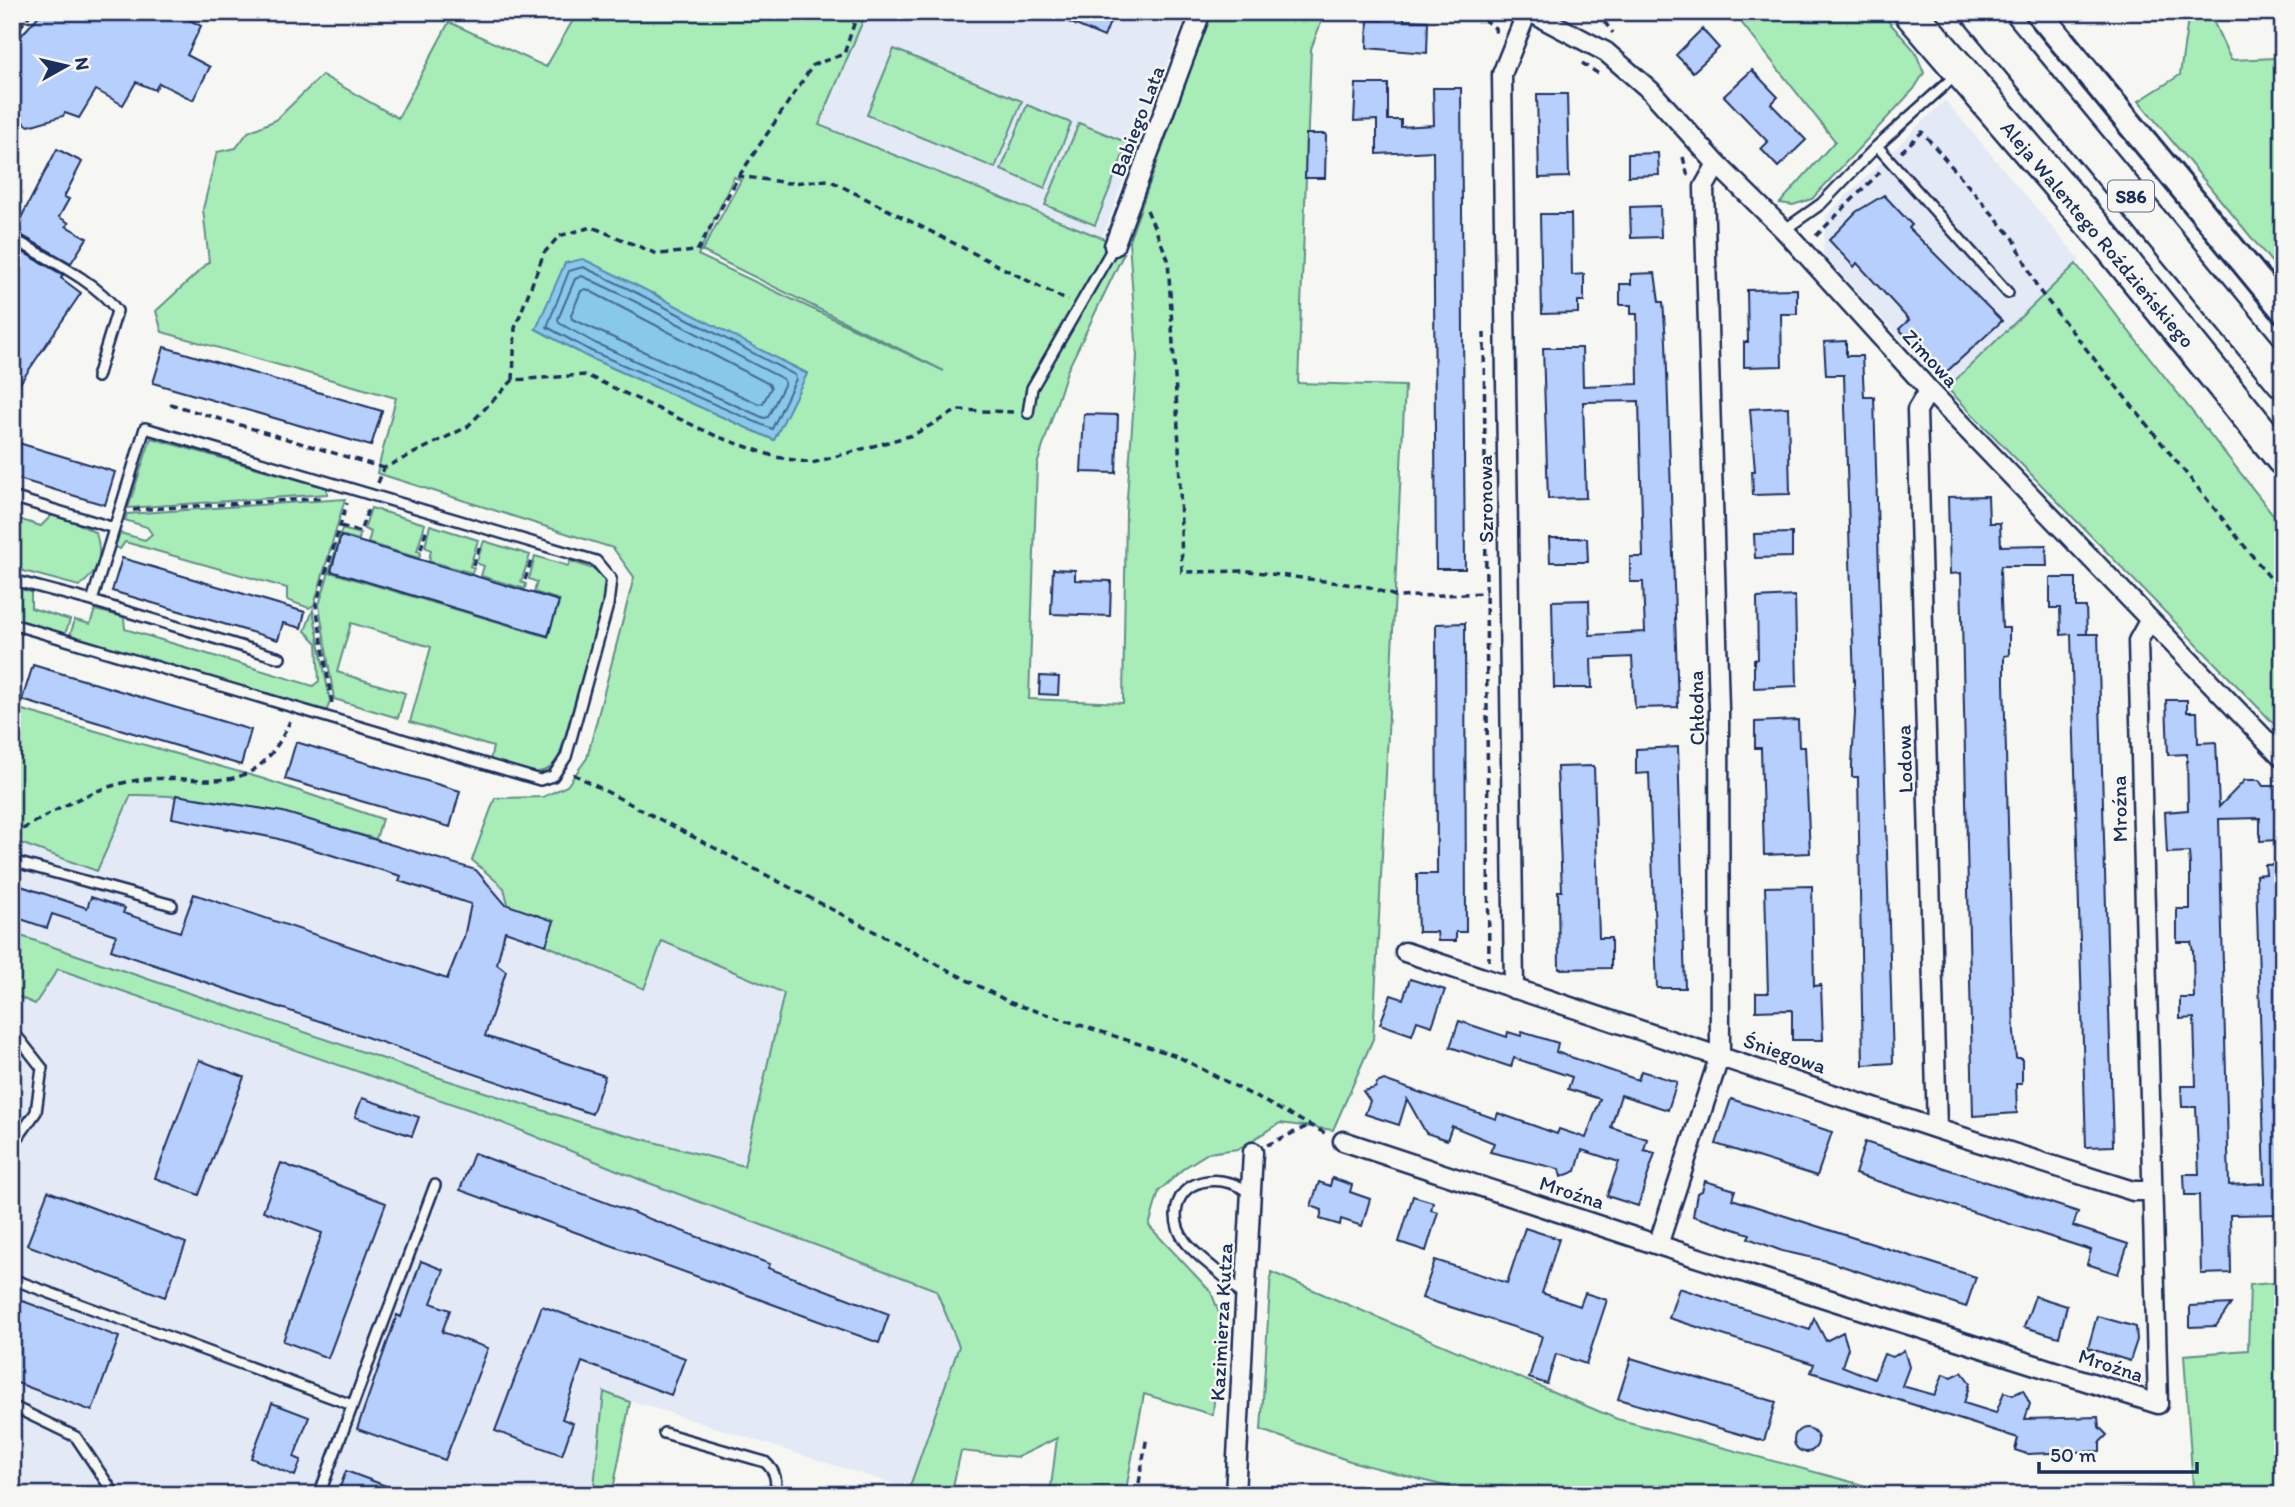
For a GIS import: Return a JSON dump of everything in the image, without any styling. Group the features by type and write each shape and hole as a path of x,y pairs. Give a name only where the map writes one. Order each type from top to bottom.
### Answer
{"highway":[{"name":"Aleja Walentego Roździeńskiego","path":"1910,12 2104,238 2283,459"},
{"name":"S86","path":"1978,12 2283,381"}],"street":[{"name":"Babiego Lata","path":"1115,246 1201,12"},
{"name":"Zimowa","path":"1528,12 1593,44 1622,64 1651,91 1717,164 1789,226 1929,390 2283,758"},
{"name":"Szronowa","path":"1514,989 1502,74 1528,12"},
{"path":"2038,12 2283,310"},
{"name":"Chłodna","path":"1658,1245 1720,1055 1719,709 1704,187 1717,164"},
{"name":"Lodowa","path":"1929,390 1917,410 1937,1129"},
{"name":"Mroźna","path":"1343,1140 1658,1245 2158,1404 2150,1191 2138,641 2149,621"},
{"name":"Śniegowa","path":"1405,952 1937,1129 2133,1191 2150,1191"},
{"name":"Kazimierza Kutza","path":"1235,1495 1251,1194 1258,1149"}],"lane":[{"path":"1789,226 1821,204 1877,146 1960,71"},
{"path":"1877,146 2008,293"},
{"path":"12,238 110,299 117,311 97,377"},
{"path":"1028,413 1032,388 1115,246"},
{"path":"12,624 540,780 553,776 566,757 608,605 611,579 596,561 372,499 145,428 92,601"},
{"path":"12,497 114,528"},
{"path":"12,580 92,601 280,658"},
{"path":"12,861 172,905"},
{"path":"12,1146 36,1112 43,1068 20,1040"},
{"path":"1245,1301 1227,1276 1186,1244 1179,1227 1177,1208 1182,1196 1210,1180 1240,1185 1251,1194"},
{"path":"319,1495 435,1185"},
{"path":"12,1279 352,1405"},
{"path":"12,1406 76,1437 115,1495"},
{"path":"664,1433 765,1462 773,1469 777,1481 775,1495"}],"path":[{"path":"12,37 32,12"},
{"path":"513,380 515,328 544,253 559,236 592,227 657,254 697,251 739,176 813,65 844,54 858,12"},
{"path":"1474,12 1495,28 1496,37"},
{"path":"1575,56 1604,77"},
{"path":"1789,226 1816,236 1922,132 2014,239 2038,289 2283,594"},
{"path":"1680,153 1688,181"},
{"path":"739,176 789,183 829,180 1053,296 1080,306"},
{"path":"1133,198 1149,213 1168,259 1179,445 1182,572 1249,570 1369,587 1398,597 1509,593"},
{"path":"340,526 360,532 384,468 467,427 513,380 586,375 716,436 776,457 812,463 913,435 958,410 1028,413"},
{"path":"170,404 384,468"},
{"path":"327,718 332,700 316,605 349,497 346,497"},
{"path":"119,511 333,498"},
{"path":"421,549 429,521"},
{"path":"473,565 482,537"},
{"path":"525,580 533,552"},
{"path":"12,835 47,813 117,784 147,778 242,777 260,769 274,754 291,719"},
{"path":"553,776 571,773 1011,1003 1177,1056 1343,1140"},
{"path":"1258,1149 1310,1125"},
{"path":"1137,1495 1147,1436"}],"shaded area":[{"path":"866,12 1178,12 1184,19 1102,238 819,125"},
{"path":"1945,100 2080,260 1947,388 1823,255 1826,216"},
{"path":"131,795 195,796 282,811 473,869 504,888 516,931 644,988 661,941 785,993 744,1166 586,1124 440,1078 12,933 12,840 96,871"},
{"path":"57,969 476,1112 641,1180 936,1290 959,1346 909,1489 604,1392 593,1495 12,1495 12,994 35,1003"}],"green space":[{"path":"573,12 703,12 710,16 712,12 857,12 865,16 819,125 1102,238 1124,253 1067,371 1037,465 1029,699 1123,703 1126,512 1137,356 1129,241 1211,12 1325,12 1311,49 1298,383 1405,386 1373,1039 1333,1130 1280,1123 1238,1149 1208,1153 1184,1168 1159,1191 1149,1226 1211,1292 1220,1315 1213,1415 1144,1394 1125,1495 1050,1495 1057,1438 1018,1457 961,1451 951,1495 926,1495 909,1489 959,1346 936,1290 641,1180 476,1112 58,969 35,1004 12,994 12,933 440,1078 586,1124 744,1166 784,993 662,941 644,989 515,931 504,888 472,860 495,798 543,797 567,786 587,758 634,577 613,548 377,473 396,398 162,332 156,311 209,262 203,209 217,152 236,148 248,132 276,120 322,75 398,118 449,22 546,67 576,15","holes":["734,177 741,180 702,251 944,371 698,255","654,293 679,309 807,373 774,440 588,357 536,329"]},
{"path":"1733,12 1880,12 1915,51 1924,73 1914,89 1812,199 1793,205 1780,203 1835,141"},
{"path":"2189,12 2209,12 2231,60 2276,58 2283,73 2283,276 2139,101 2180,75"},
{"path":"894,49 1022,101 995,168 867,115"},
{"path":"1027,105 1071,123 1045,188 1001,170"},
{"path":"1079,123 1128,143 1095,225 1045,205"},
{"path":"2076,264 2283,527 2283,733 1947,388"},
{"path":"151,438 327,488 327,494 128,508"},
{"path":"345,499 314,605 309,608 287,600 287,588 125,542 120,549 115,547 120,533 145,540 152,534 147,527 125,520 127,514"},
{"path":"371,508 425,524 417,551 421,552 419,558 368,543 371,532 364,529"},
{"path":"53,514 72,520 96,533 99,556 95,570 79,586 12,568 12,517 41,526"},
{"path":"430,525 478,540 470,566 474,568 472,573 429,561 431,550 425,547"},
{"path":"342,529 360,534 359,540 341,535 330,572 548,637 560,600 534,592 537,582 529,579 535,556 568,566 570,561 599,571 607,586 606,593 560,754 554,764 538,772 519,770 490,760 493,747 410,722 431,647 351,623 337,672 405,693 398,718 334,699 319,605"},
{"path":"484,541 530,555 521,582 526,584 525,589 481,576 484,566 476,563"},
{"path":"12,586 31,592 31,608 70,620 65,634 12,618"},
{"path":"95,610 124,617 125,629 313,686 319,681 317,643 305,631 313,610 330,701 327,710 309,708 70,635 75,620 90,624"},
{"path":"12,707 264,779 382,819 376,839 285,814 225,802 131,795 97,871 12,840"},
{"path":"1271,1272 1617,1419 1900,1495 1479,1495 1350,1461 1261,1430"},
{"path":"2283,1282 2283,1495 1998,1495 2193,1487 2184,1355 2248,1350 2250,1285"},
{"path":"604,1392 630,1402 612,1495 593,1495"}],"water":[{"path":"583,259 807,374 774,440 588,357 536,329 565,263"}],"building":[{"path":"42,12 175,12 201,26 187,55 210,67 193,100 159,83 155,90 136,82 123,105 96,90 79,118 65,113 63,116 29,126 12,115 12,46"},
{"path":"1045,12 1114,12 1104,37"},
{"path":"1384,12 1404,12 1404,20 1428,21 1427,53 1367,48 1368,20 1383,20"},
{"path":"1702,29 1719,48 1693,72 1676,55"},
{"path":"1752,70 1778,97 1771,104 1806,140 1778,167 1761,149 1768,142 1724,96"},
{"path":"1356,84 1388,84 1388,120 1401,120 1401,127 1434,125 1433,88 1461,88 1465,569 1436,569 1433,151 1377,154 1377,120 1354,121"},
{"path":"1537,94 1567,94 1569,177 1539,178"},
{"path":"1306,134 1326,134 1325,178 1305,178"},
{"path":"57,149 82,162 64,197 69,199 59,217 69,223 66,226 87,238 71,263 14,231"},
{"path":"1658,153 1659,175 1628,176 1628,154"},
{"path":"1884,195 1912,225 1909,228 2002,321 1943,375 1899,329 1909,320 1857,263 1854,267 1829,240 1856,212"},
{"path":"1660,206 1661,237 1631,238 1630,207"},
{"path":"1540,214 1571,214 1572,275 1584,274 1584,301 1578,301 1578,313 1542,314"},
{"path":"12,246 63,275 61,278 81,293 12,395"},
{"path":"1655,273 1659,302 1663,302 1666,341 1678,707 1635,708 1632,657 1591,659 1592,688 1554,688 1552,601 1589,600 1590,635 1645,632 1643,582 1630,582 1630,557 1643,557 1639,401 1583,402 1586,498 1548,499 1543,348 1582,348 1583,386 1638,384 1637,314 1631,314 1631,305 1620,305 1620,284 1631,284 1631,274"},
{"path":"1797,289 1797,314 1781,314 1782,366 1744,367 1744,342 1748,342 1747,290"},
{"path":"1846,341 1846,356 1862,356 1864,397 1874,397 1893,1063 1863,1065 1858,777 1852,777 1855,713 1844,375 1826,375 1824,342"},
{"path":"164,347 382,411 371,446 153,383"},
{"path":"1788,407 1790,494 1753,495 1752,471 1755,471 1750,409"},
{"path":"1084,414 1118,415 1116,473 1081,472"},
{"path":"12,441 115,472 105,505 12,477"},
{"path":"1988,496 1989,523 2000,523 2001,546 2046,545 2047,566 2001,566 2000,572 2002,628 2009,628 2009,655 2004,656 2004,683 2014,1032 2016,1058 2022,1058 2022,1084 2016,1084 2017,1113 1973,1116 1961,573 1950,574 1948,497"},
{"path":"1792,533 1792,557 1755,558 1754,534"},
{"path":"341,536 559,601 548,636 331,571"},
{"path":"1549,538 1587,538 1588,562 1550,562"},
{"path":"122,558 305,612 301,628 283,623 278,640 112,591"},
{"path":"1053,569 1075,570 1075,580 1111,581 1110,616 1051,614"},
{"path":"2050,578 2076,578 2076,607 2086,607 2087,634 2098,634 2113,1146 2086,1147 2071,634 2061,635 2060,608 2050,608"},
{"path":"1795,596 1797,686 1754,688 1754,659 1758,659 1757,598"},
{"path":"1465,623 1466,932 1456,932 1456,941 1438,941 1437,932 1418,932 1417,892 1417,874 1437,874 1436,624"},
{"path":"33,665 251,730 241,765 22,700"},
{"path":"1040,676 1059,677 1058,695 1039,694"},
{"path":"2166,700 2187,700 2187,712 2197,712 2198,743 2216,742 2219,807 2245,780 2259,780 2263,786 2277,786 2278,840 2260,841 2260,818 2219,819 2229,1185 2265,1183 2256,875 2266,874 2265,865 2283,864 2283,1214 2230,1215 2231,1273 2201,1274 2199,1195 2185,1195 2184,1174 2199,1174 2196,1107 2182,1107 2181,1086 2196,1086 2194,1018 2180,1019 2180,998 2194,998 2193,951 2191,942 2177,942 2177,909 2190,909 2190,865 2189,852 2167,853 2165,812 2188,810 2187,754 2168,755"},
{"path":"1798,720 1799,747 1805,747 1810,853 1764,855 1761,748 1755,748 1755,722"},
{"path":"296,742 460,791 450,827 285,779"},
{"path":"1678,747 1685,988 1657,988 1649,773 1636,774 1636,749"},
{"path":"1594,766 1599,938 1611,938 1611,968 1559,969 1558,891 1562,891 1557,767"},
{"path":"176,795 283,812 476,870 505,904 554,921 546,945 505,931 497,964 506,971 485,1036 605,1076 592,1114 111,950 116,935 52,914 47,928 12,916 12,883 87,908 91,897 125,908 123,913 180,932 194,894 447,979 464,937 471,904 399,881 401,876 275,838 172,818"},
{"path":"1812,886 1814,986 1821,985 1823,1040 1792,1040 1792,1010 1756,1011 1756,993 1768,993 1765,887"},
{"path":"1410,979 1445,990 1432,1026 1417,1021 1412,1035 1380,1024 1391,995 1403,999"},
{"path":"1459,1021 1507,1037 1508,1032 1521,1036 1522,1032 1558,1043 1556,1052 1638,1080 1641,1071 1677,1082 1668,1110 1621,1095 1611,1127 1647,1139 1644,1150 1655,1153 1638,1206 1607,1196 1619,1162 1582,1150 1576,1171 1561,1177 1559,1169 1490,1152 1494,1143 1452,1126 1447,1140 1426,1133 1407,1099 1399,1125 1365,1114 1370,1101 1363,1091 1375,1088 1377,1083 1384,1080 1496,1119 1498,1113 1557,1134 1559,1129 1586,1138 1600,1099 1568,1089 1572,1077 1514,1058 1511,1067 1450,1047"},
{"path":"199,1060 244,1077 199,1195 155,1178"},
{"path":"362,1098 419,1117 412,1136 355,1117"},
{"path":"1731,1099 1832,1132 1817,1176 1716,1144"},
{"path":"1865,1142 2078,1212 2073,1226 2128,1244 2118,1274 2087,1264 2091,1250 1855,1174"},
{"path":"474,1153 770,1264 768,1268 889,1314 879,1343 460,1190"},
{"path":"281,1163 386,1203 328,1358 283,1341 322,1233 263,1211"},
{"path":"1332,1178 1352,1185 1350,1192 1370,1199 1362,1226 1341,1219 1340,1225 1320,1219 1322,1210 1311,1206 1319,1182 1330,1186"},
{"path":"1705,1181 1735,1190 1732,1199 1976,1277 1966,1307 1827,1261 1782,1251 1748,1238 1750,1234 1693,1216 1697,1193 1702,1191"},
{"path":"48,1191 186,1243 165,1297 27,1245"},
{"path":"1413,1196 1433,1202 1431,1210 1438,1212 1426,1251 1399,1242"},
{"path":"1525,1228 1559,1239 1542,1293 1580,1306 1585,1293 1607,1300 1586,1364 1556,1354 1547,1384 1529,1378 1542,1336 1422,1298 1435,1260 1507,1283"},
{"path":"421,1261 444,1270 431,1303 450,1310 442,1332 488,1348 445,1460 357,1429 397,1315 401,1317"},
{"path":"1679,1288 1810,1330 1814,1318 1826,1341 1843,1332 1848,1348 1842,1366 1874,1379 1884,1354 1893,1357 1904,1350 1909,1367 1902,1386 1935,1395 1943,1374 1952,1377 1962,1372 1970,1383 1964,1403 1996,1413 2004,1392 2013,1395 2023,1390 2030,1404 2025,1419 2098,1417 2099,1427 2107,1435 2100,1442 2100,1451 2027,1454 2015,1450 2018,1438 1811,1372 1814,1364 1669,1318"},
{"path":"2035,1296 2067,1306 2059,1337 2024,1327"},
{"path":"12,1297 119,1337 92,1411 12,1381"},
{"path":"2231,1304 2216,1326 2190,1327 2190,1306"},
{"path":"542,1306 685,1358 671,1395 582,1362 562,1419 573,1423 562,1455 495,1431"},
{"path":"2097,1316 2136,1327 2137,1340 2130,1361 2088,1348"},
{"path":"1631,1358 1776,1402 1764,1441 1618,1399"},
{"path":"272,1403 309,1417 294,1457 301,1460 295,1476 251,1458"},
{"path":"1806,1428 1817,1435 1818,1440 1811,1451 1806,1452 1795,1445 1794,1440 1801,1429"},
{"path":"346,1471 405,1493 405,1495 337,1495"}]}
